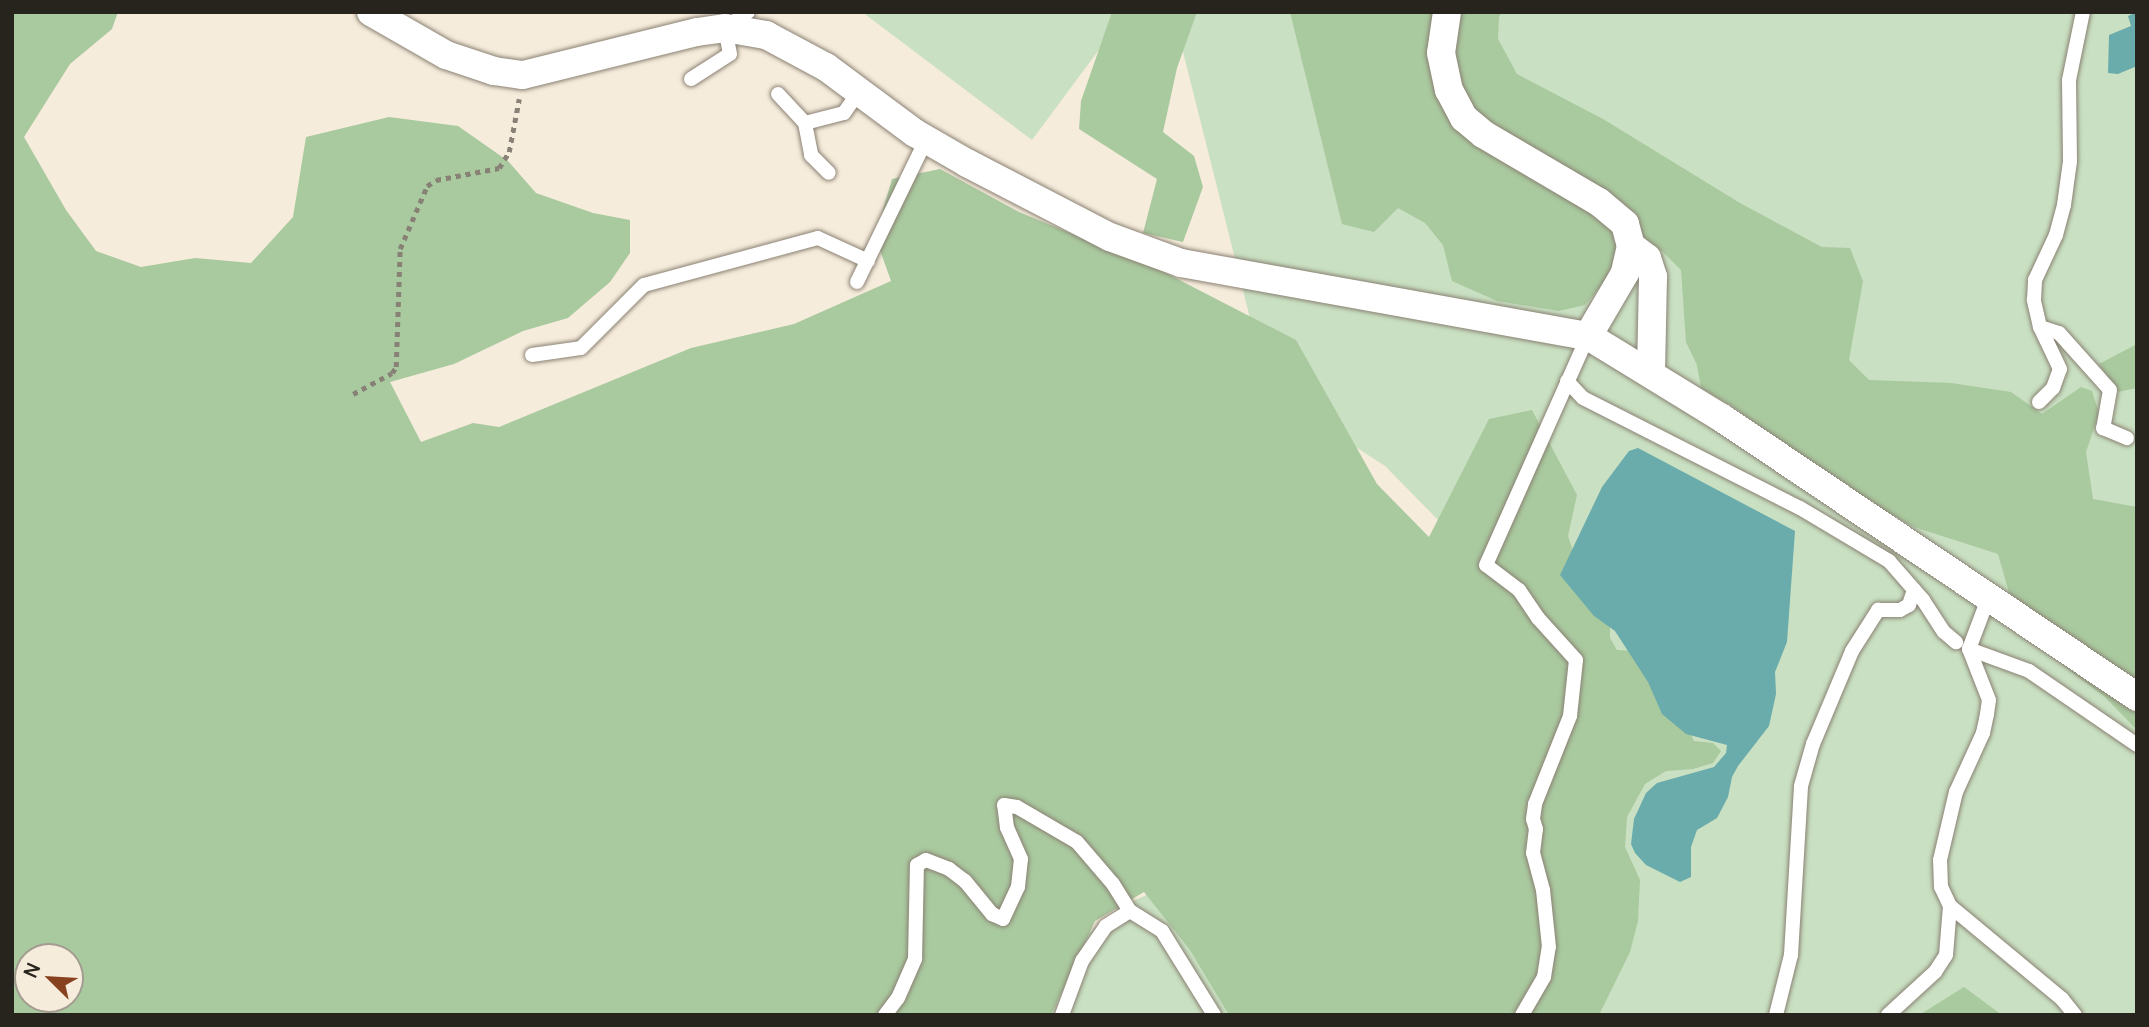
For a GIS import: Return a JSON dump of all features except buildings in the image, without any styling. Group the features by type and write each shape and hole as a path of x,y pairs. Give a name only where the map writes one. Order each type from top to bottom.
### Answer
{"street":[{"path":"371,12 446,55 494,71 523,75 737,20 745,30 775,39 827,67 926,140 1110,237 1181,263 1588,336 1651,373 2137,697"},
{"path":"1447,12 1441,53 1448,90 1464,118 1483,134 1599,202 1625,224 1631,246 1625,273 1588,336"},
{"path":"1631,246 1647,258 1653,276 1651,373"}],"lane":[{"path":"2039,401 2053,388 2060,369 2040,327 2034,300 2035,280 2056,235 2064,205 2070,161 2069,80 2083,12"},
{"path":"691,79 730,54 737,20"},
{"path":"804,123 844,113 860,90"},
{"path":"778,94 804,123 811,155 829,173"},
{"path":"857,282 926,140"},
{"path":"532,355 581,348 645,285 818,238 868,261"},
{"path":"2040,327 2059,333 2110,390 2103,428 2127,438"},
{"path":"1522,1015 1544,977 1549,947 1543,890 1533,853 1535,804 1570,716 1576,660 1538,618 1519,590 1486,565 1588,336"},
{"path":"1567,381 1583,398 1634,426 1687,449 1852,538 1889,561 1944,632 1963,645 2029,671 2137,745"},
{"path":"1776,1015 1791,955 1801,786 1813,744 1852,651 1878,610 1900,610 1909,605 1914,590"},
{"path":"1963,645 1989,596"},
{"path":"1963,645 1989,700 1983,733 1956,792 1948,818 1940,860 1941,887 1950,906 2062,999 2075,1015"},
{"path":"885,1015 898,999 915,959 917,865 926,860 949,869 965,881 992,914 1003,919 1018,887 1021,859 1007,828 1004,805 1017,807 1077,842 1113,884 1130,911 1161,931 1214,1015"},
{"path":"1888,1015 1935,972 1946,955 1950,906"},
{"path":"1062,1015 1082,961 1106,926 1130,911"}],"path":[{"path":"353,394 392,373 396,367 400,249 427,186 436,180 499,168 509,152 523,75"}],"green space":[{"path":"12,12 118,12 112,29 70,64 24,137 66,210 96,251 141,267 195,258 251,263 293,217 306,137 389,117 458,126 508,161 536,193 593,213 630,220 630,253 610,282 568,318 523,331 454,364 390,382 421,442 473,423 499,427 691,348 794,324 891,281 875,236 892,179 940,169 1019,212 1160,270 1296,340 1377,484 1429,537 1489,419 1532,410 1577,495 1568,536 1582,578 1610,610 1610,638 1617,650 1652,652 1694,741 1713,743 1721,751 1713,763 1693,769 1666,771 1645,784 1627,817 1625,847 1640,880 1638,921 1630,952 1599,1015 1229,1015 1190,950 1144,892 1095,921 1051,1015 12,1015"},
{"path":"862,12 1119,12 1124,16 1032,140"},
{"path":"1112,12 1197,12 1177,68 1163,132 1194,156 1203,187 1183,242 1143,233 1157,179 1079,129 1081,101"},
{"path":"1173,12 2137,12 2137,1015 988,1015 1122,906 1329,813 1446,528 1385,466 1268,390"},
{"path":"1290,12 1502,12 1499,17 1498,39 1517,74 1603,119 1740,203 1822,247 1850,248 1863,281 1849,360 1869,380 1951,383 2011,392 2042,414 2081,387 2092,391 2099,413 2086,452 2093,499 2137,507 2137,730 2105,697 2066,668 2039,641 2010,596 1998,554 1914,527 1880,508 1800,456 1735,408 1701,388 1697,365 1686,342 1681,270 1662,251 1649,249 1613,271 1585,305 1559,311 1497,301 1452,281 1443,245 1425,223 1398,208 1374,232 1342,224"},
{"path":"2137,344 2137,388 2118,392 2099,364"},
{"path":"1964,987 2002,1015 1921,1015 1924,1012"}],"water":[{"path":"2137,12 2137,66 2118,74 2108,73 2109,35 2131,26 2128,16"},
{"path":"1638,448 1795,531 1787,642 1775,672 1776,694 1769,726 1738,766 1732,777 1728,797 1717,818 1697,830 1691,847 1691,877 1680,882 1646,865 1635,853 1631,844 1634,819 1646,793 1657,783 1714,767 1726,753 1727,745 1686,734 1662,714 1648,682 1615,631 1594,616 1560,575 1602,487 1629,451"}]}
